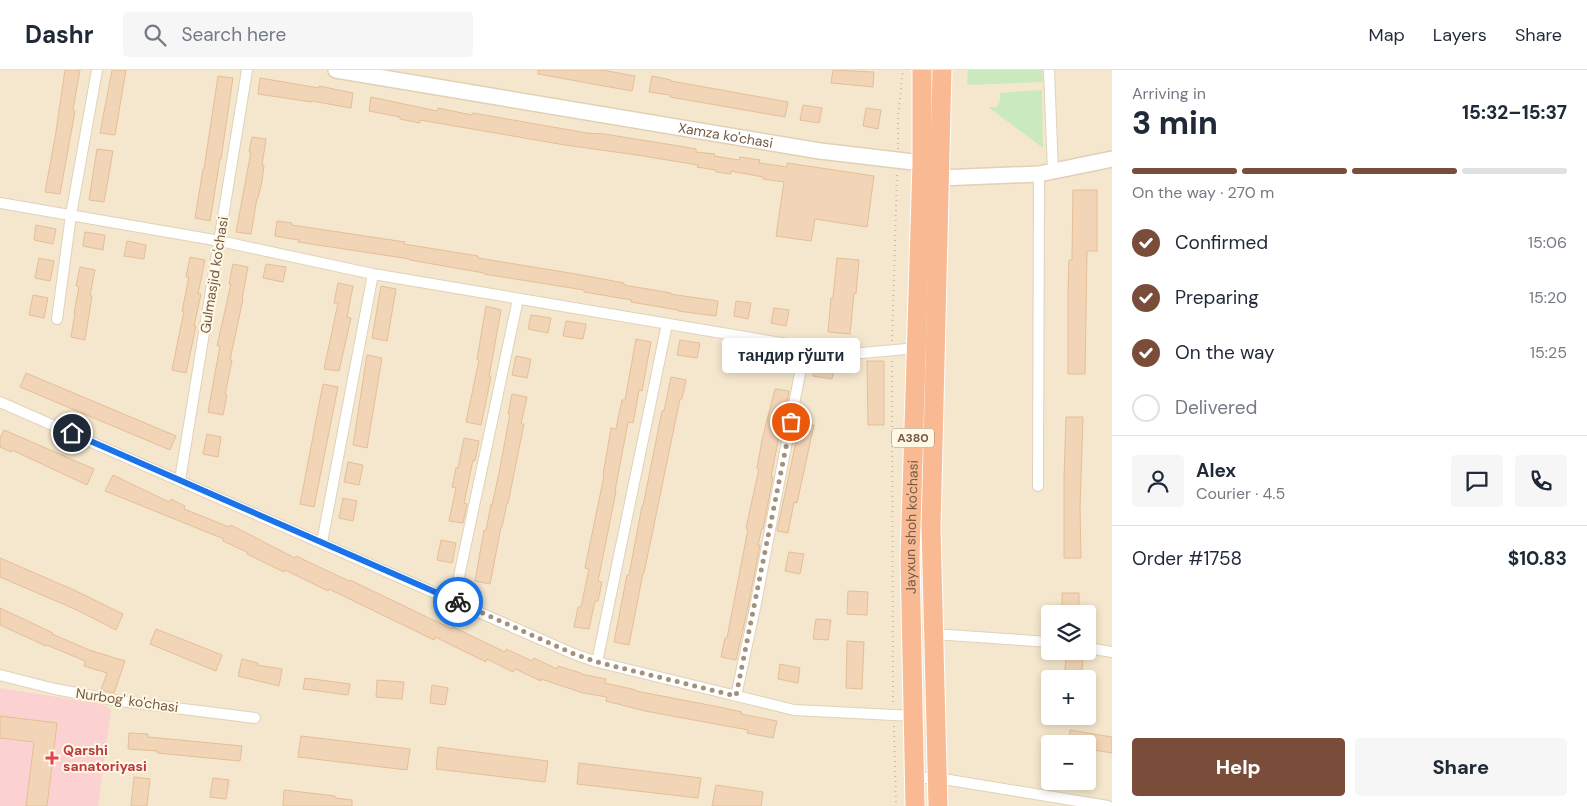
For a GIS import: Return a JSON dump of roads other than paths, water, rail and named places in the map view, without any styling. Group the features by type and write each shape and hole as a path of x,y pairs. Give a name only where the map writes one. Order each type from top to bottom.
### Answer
{"highway":[{"name":"Jayxun shoh ko'chasi","path":"915,806 910,557 922,163 922,70"},
{"name":"Jayxun shoh ko'chasi","path":"938,806 931,528 942,70"}],"street":[{"path":"57,319 71,215 96,70"},
{"name":"Gulmasjid ko'chasi","path":"180,480 247,70"},
{"name":"Xamza ko'chasi","path":"336,70 820,151 922,163"},
{"path":"1038,486 1049,70"},
{"path":"922,163 940,178 1046,173 1112,159"},
{"path":"0,203 220,241 373,274 805,347 851,354 917,348"},
{"path":"322,542 373,274"},
{"path":"454,600 518,299"},
{"path":"597,662 667,324"},
{"path":"736,696 755,608 805,347"},
{"path":"0,402 574,654 597,662 794,710 913,716"},
{"path":"933,634 1041,641"},
{"path":"1096,649 1112,652"},
{"name":"Nurbog' ko'chasi","path":"0,675 55,689 120,701 254,718"},
{"path":"915,778 937,778 1108,806"}],"place":[{"name":"тандир гўшти","path":"791,422"},
{"name":"Qarshi sanatoriyasi","path":"52,758"}]}
